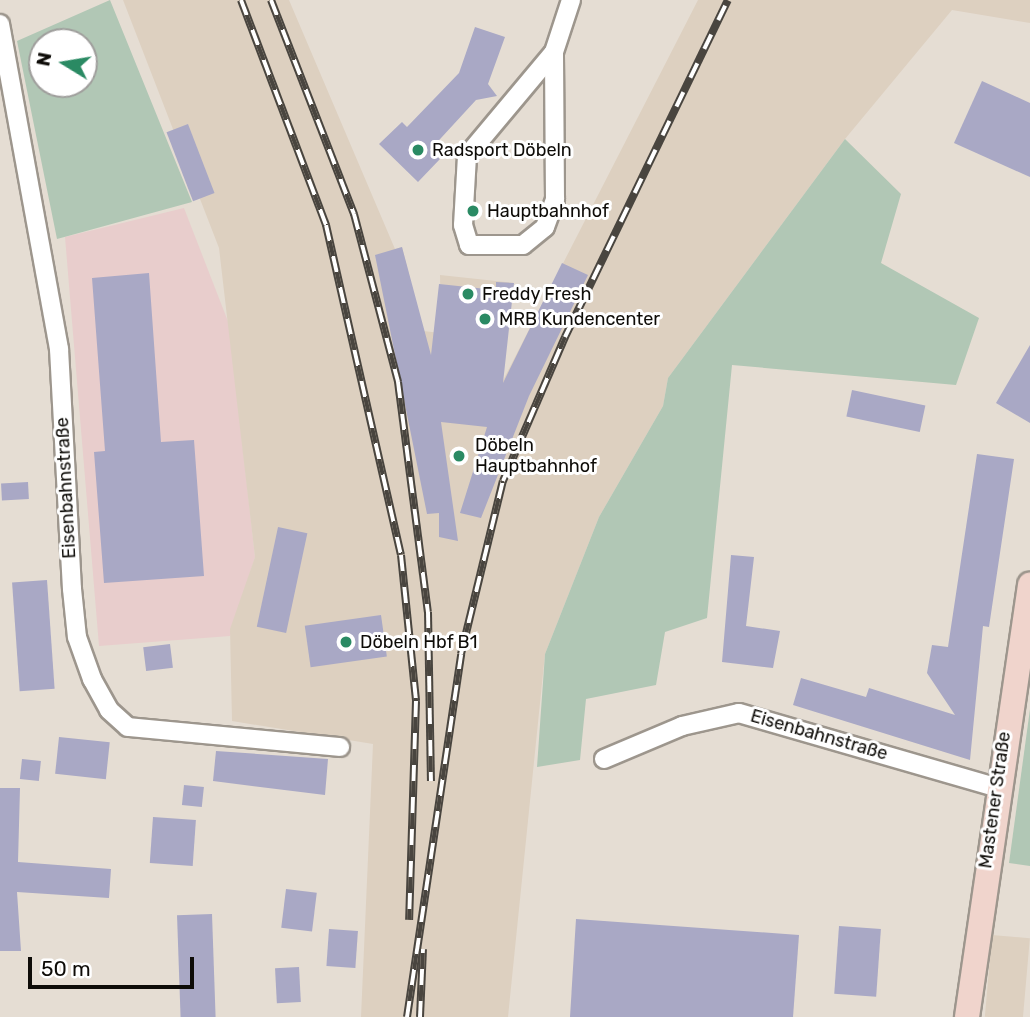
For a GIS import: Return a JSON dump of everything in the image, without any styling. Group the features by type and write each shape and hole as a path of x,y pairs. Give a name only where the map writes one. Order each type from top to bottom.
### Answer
{"main road":[{"name":"Mastener Straße","path":"967,1017 996,787 1030,585"}],"street":[{"path":"554,52 467,156 463,225 469,245 523,245 545,227 555,199 554,52 571,0"},
{"name":"Eisenbahnstraße","path":"0,24 59,349 72,589 77,637 93,679 109,710 128,727 340,747"},
{"name":"Eisenbahnstraße","path":"604,759 682,726 739,713 996,787"}],"shaded area":[{"path":"123,0 289,0 395,249 402,247 423,331 441,333 440,275 514,283 512,302 505,302 495,396 698,0 1030,0 1030,23 952,10 845,139 668,378 663,406 599,517 545,654 508,1017 361,1017 373,744 232,721 230,629 255,557 219,248"},
{"path":"184,208 229,324 255,557 230,636 99,646 65,237"},
{"path":"992,935 1030,938 1023,1017 985,1017"}],"green space":[{"path":"110,0 192,202 57,239 29,98 98,98 98,28 46,28"},
{"path":"28,36 28,95 17,41"},
{"path":"845,139 901,194 881,263 979,318 956,385 732,365 707,618 665,632 656,685 586,699 580,760 537,767 545,654 599,517 663,406 668,378"},
{"path":"1030,709 1030,866 1009,863"}],"building":[{"path":"475,27 505,37 488,84 497,96 476,100 430,150 440,159 418,182 379,144 402,122 407,127 459,73"},
{"path":"982,81 1030,103 1030,177 954,143"},
{"path":"188,124 215,193 193,201 167,132"},
{"path":"402,247 431,355 439,284 496,290 496,282 514,283 503,383 562,263 588,275 529,396 481,518 460,513 487,427 441,422 458,541 439,537 439,513 427,514 375,255"},
{"path":"149,273 161,442 194,440 204,576 104,583 94,452 105,451 92,278"},
{"path":"1030,345 1030,423 996,403"},
{"path":"852,390 925,406 920,432 846,416"},
{"path":"977,454 1014,459 989,627 983,626 970,760 793,705 801,678 866,697 869,688 955,715 927,673 932,645 948,647"},
{"path":"28,482 29,499 2,500 1,483"},
{"path":"278,527 307,533 286,633 257,627"},
{"path":"731,555 754,557 746,626 780,631 773,668 722,662"},
{"path":"47,580 55,689 20,691 12,582"},
{"name":"Döbeln Hbf B1","path":"381,615 387,657 311,667 305,626"},
{"path":"170,644 173,668 146,671 143,647"},
{"path":"59,737 110,742 106,779 55,774"},
{"path":"216,751 328,759 325,795 213,781"},
{"path":"22,759 41,761 39,781 20,779"},
{"path":"184,785 204,787 202,807 182,805"},
{"path":"0,788 20,788 18,862 111,869 109,898 17,892 21,951 0,951"},
{"path":"153,817 196,820 193,866 150,863"},
{"path":"286,889 317,893 312,931 281,928"},
{"path":"212,914 216,1017 181,1017 177,915"},
{"path":"576,919 799,935 793,1017 570,1017"},
{"path":"839,926 881,929 876,997 834,994"},
{"path":"329,929 358,931 355,968 326,966"},
{"path":"299,967 301,1002 277,1003 275,968"}],"railway":[{"path":"241,0 326,225 401,555 416,701 409,920"},
{"path":"271,0 354,214 398,382 428,612 431,781"},
{"path":"407,1017 461,654 503,481 565,337 728,0"},
{"path":"420,1017 423,949"}],"place":[{"name":"Radsport Döbeln","path":"418,150"},
{"name":"Hauptbahnhof","path":"473,211"},
{"name":"Freddy Fresh","path":"468,294"},
{"name":"MRB Kundencenter","path":"485,319"},
{"name":"Döbeln Hauptbahnhof","path":"459,456"},
{"name":"Döbeln Hbf B1","path":"346,642"}]}
